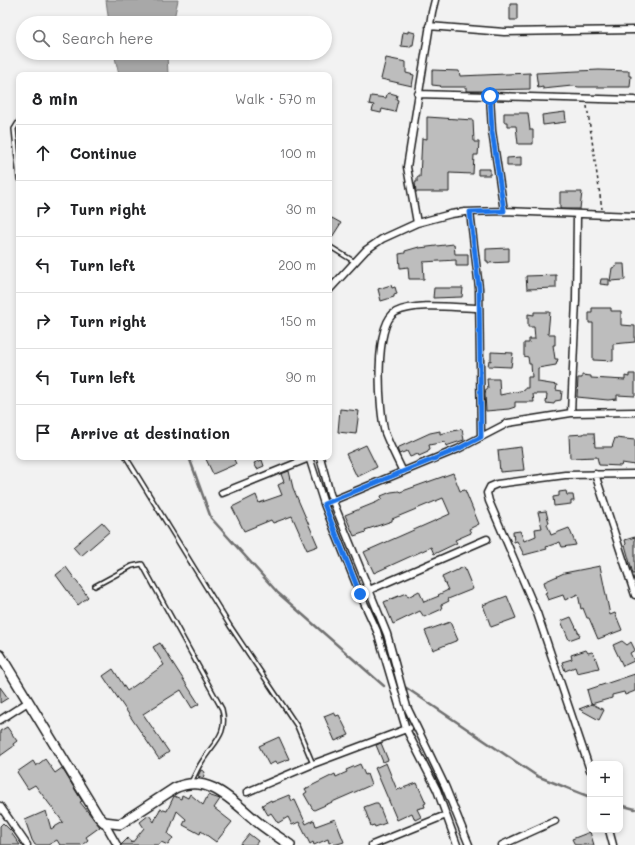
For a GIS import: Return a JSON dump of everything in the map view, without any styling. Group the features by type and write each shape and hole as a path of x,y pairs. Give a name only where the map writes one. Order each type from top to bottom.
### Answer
{"street":[{"path":"417,223 407,167 429,26 435,0"},
{"path":"429,26 504,32 635,30"},
{"path":"418,94 635,100"},
{"path":"490,96 492,131 504,211"},
{"path":"332,287 366,250 382,239 417,223 451,214 504,211 635,216"},
{"path":"470,212 479,288 481,437"},
{"path":"572,413 577,285 577,214"},
{"path":"403,472 385,432 380,403 381,343 389,318 397,311 418,307 479,308"},
{"path":"324,504 458,449 508,423 572,413 635,412"},
{"path":"222,493 302,460"},
{"path":"310,460 324,504 360,594 377,631 406,729 427,767 457,845"},
{"path":"321,460 332,500 387,634 402,690 416,726 445,786 469,845"},
{"path":"595,474 634,587 635,594"},
{"path":"587,761 537,613 489,501 487,493 490,487 498,484 564,475 635,474"},
{"path":"360,594 487,539"},
{"path":"0,655 3,666 28,702 117,845"},
{"path":"0,720 28,702"},
{"path":"247,792 313,764 416,726"},
{"path":"104,822 120,824 175,788 191,782 208,785 218,790 260,824 290,845"},
{"path":"0,806 27,845"},
{"path":"372,845 446,815"},
{"path":"502,845 555,821"},
{"path":"610,833 613,845"}],"lane":[{"path":"16,126 14,129 16,149"},
{"path":"332,248 355,262"},
{"path":"128,460 238,640 296,726 313,764"},
{"path":"95,586 132,566 142,564 222,709 223,727 220,737 203,760 191,782"}],"path":[{"path":"586,98 603,214"}],"shaded area":[{"path":"106,0 178,0 175,16 108,16"},
{"path":"116,60 167,60 168,72 118,72"}],"building":[{"path":"510,4 517,4 517,20 510,20"},
{"path":"408,31 415,33 413,45 411,45 411,47 401,46 403,32 408,33"},
{"path":"386,58 406,62 406,73 414,75 412,86 381,79"},
{"path":"432,70 459,71 460,76 530,73 530,89 466,91 466,87 440,87 441,86 432,85"},
{"path":"599,70 629,71 629,76 631,76 630,87 572,86 543,89 543,87 538,88 536,73"},
{"path":"390,93 397,95 396,99 398,100 395,112 382,109 381,113 372,111 374,105 369,104 371,96 386,98 387,94"},
{"path":"565,112 566,122 543,125 542,115"},
{"path":"504,113 528,113 530,130 533,130 533,144 518,144 516,126 507,126 507,122 504,122"},
{"path":"427,117 473,120 474,142 479,142 478,155 474,155 473,174 449,173 449,192 416,192 415,182 417,182 417,177 420,177 422,138 427,139"},
{"path":"521,157 521,166 507,166 507,158"},
{"path":"478,169 490,169 490,175 478,175"},
{"path":"560,192 582,192 580,209 560,209"},
{"path":"332,218 341,223 332,237"},
{"path":"454,244 455,254 468,254 468,266 456,266 456,260 423,262 424,279 409,279 408,267 400,268 399,254 405,253 405,251 419,247"},
{"path":"509,248 509,262 488,263 488,261 486,261 486,249"},
{"path":"616,264 624,264 625,280 610,281 612,268 617,266"},
{"path":"556,275 556,288 527,289 526,276"},
{"path":"601,279 609,279 609,285 600,284"},
{"path":"391,285 392,288 395,287 397,294 394,295 394,297 381,301 378,289"},
{"path":"434,288 463,288 462,297 433,298"},
{"path":"592,308 611,308 611,311 621,311 621,325 635,326 635,342 613,344 613,361 593,360 593,323 589,323 589,313 592,313"},
{"path":"534,312 550,312 548,334 555,334 555,345 553,345 555,359 558,359 556,365 538,368 538,382 557,385 556,390 562,391 561,400 555,401 554,404 546,403 547,394 533,394 534,402 515,402 515,407 509,409 486,411 485,394 486,389 488,389 487,379 499,379 500,395 525,390 525,388 528,388 528,377 532,377 531,364 529,364 528,357 524,356 524,343 529,343 529,339 535,339 534,327 528,327 528,314 534,315"},
{"path":"491,352 513,353 511,367 488,366 489,360 491,361"},
{"path":"629,374 635,374 635,396 617,395 617,399 608,400 577,397 578,378 582,378 582,375 591,376 591,378 625,380 625,376 629,377"},
{"path":"340,409 359,411 356,434 338,432"},
{"path":"462,429 464,440 446,446 445,442 429,445 430,449 428,452 419,456 418,454 410,457 407,451 399,454 397,448 430,433 440,431 440,434"},
{"path":"594,433 595,447 612,447 615,438 635,440 635,465 622,463 621,466 599,465 597,457 570,458 569,435"},
{"path":"366,445 377,467 357,477 346,454"},
{"path":"521,447 524,470 500,472 498,450"},
{"path":"206,460 234,460 236,464 213,474"},
{"path":"262,460 264,466 257,469 254,463"},
{"path":"289,471 293,488 318,546 307,550 292,516 273,523 271,520 244,531 232,507 256,495 259,503 282,495 278,485 284,482 281,474"},
{"path":"453,473 460,491 465,490 479,524 469,529 471,533 455,540 457,543 434,554 431,547 374,573 364,552 450,514 443,498 354,536 345,515 377,502 382,499 381,496 391,492 400,492"},
{"path":"566,491 567,495 573,495 574,501 571,501 571,504 554,506 553,497 559,496 559,492"},
{"path":"546,511 549,523 547,524 551,535 569,528 576,545 562,547 560,542 546,547 547,549 524,555 517,541 514,542 513,532 520,531 524,541 536,536 535,529 542,528 538,512"},
{"path":"102,522 110,531 81,556 73,547"},
{"path":"635,537 635,574 633,574 625,540"},
{"path":"600,566 610,615 615,613 622,630 598,639 589,618 587,618 583,608 581,609 578,594 565,600 563,595 548,600 545,593 547,592 544,582 564,573"},
{"path":"66,567 88,597 78,605 56,575"},
{"path":"464,567 473,589 448,599 449,601 441,605 442,609 424,617 420,611 393,624 384,602 406,593 408,597 419,591 424,602 439,596 438,595 448,590 442,577"},
{"path":"507,596 516,618 491,627 483,605"},
{"path":"571,617 580,636 569,640 561,621"},
{"path":"450,622 458,640 433,650 425,631"},
{"path":"622,641 627,645 631,642 635,650 630,653 634,661 623,666 613,645"},
{"path":"160,643 199,704 192,708 181,690 143,714 169,752 159,759 103,676 113,669 127,691 164,665 153,647"},
{"path":"586,650 588,653 592,652 594,654 599,668 577,673 575,667 565,671 562,662 572,659 571,655"},
{"path":"635,674 635,691 625,695 624,692 612,695 612,698 591,704 587,690"},
{"path":"0,687 8,698 0,703"},
{"path":"592,704 604,710 599,720 579,709"},
{"path":"334,712 336,716 339,715 349,735 335,741 324,716"},
{"path":"7,727 17,741 13,744 14,746 0,756 0,731"},
{"path":"279,737 289,759 269,765 259,746"},
{"path":"381,743 388,760 383,762 376,745"},
{"path":"45,759 55,773 62,768 82,801 80,802 100,827 86,837 88,840 82,845 60,845 57,840 48,845 35,845 32,840 25,820 46,811 51,829 63,822 35,785 28,789 17,772 33,761 36,766"},
{"path":"386,763 397,790 417,783 426,803 424,804 425,807 417,809 421,817 415,820 412,813 397,820 375,768"},
{"path":"360,764 365,775 367,774 371,785 314,810 312,808 304,794 307,792 305,789 335,774 336,777 347,772 346,770"},
{"path":"201,770 205,772 203,778 198,776"},
{"path":"190,794 203,805 208,795 220,799 214,808 232,822 216,842 201,831 200,834 183,825 186,819 177,811 168,834 173,838 168,845 161,842 159,845 121,845 128,838 132,843 144,828 140,822 149,815 154,822 160,809 167,811 174,796 181,799 182,795 188,798"},
{"path":"289,795 292,801 295,800 306,824 314,820 316,826 335,819 344,842 334,845 333,841 329,843 328,839 314,845 313,842 310,844 299,822 292,825 288,817 278,823 271,813 268,815 262,805 271,800 272,802"},
{"path":"378,803 386,823 375,827 374,825 371,826 364,807"},
{"path":"3,823 13,833 12,834 20,845 0,845 0,826"},
{"path":"590,833 594,845 575,845 572,839"},
{"path":"249,834 258,841 255,845 240,845"}],"waterway":[{"path":"190,460 211,518 278,593 384,686"},
{"path":"405,687 537,776 587,796"},
{"path":"623,806 635,809"}],"route":[{"path":"360,594 324,504 458,449 481,437 479,288 470,212 504,211 492,131 490,96"}]}
